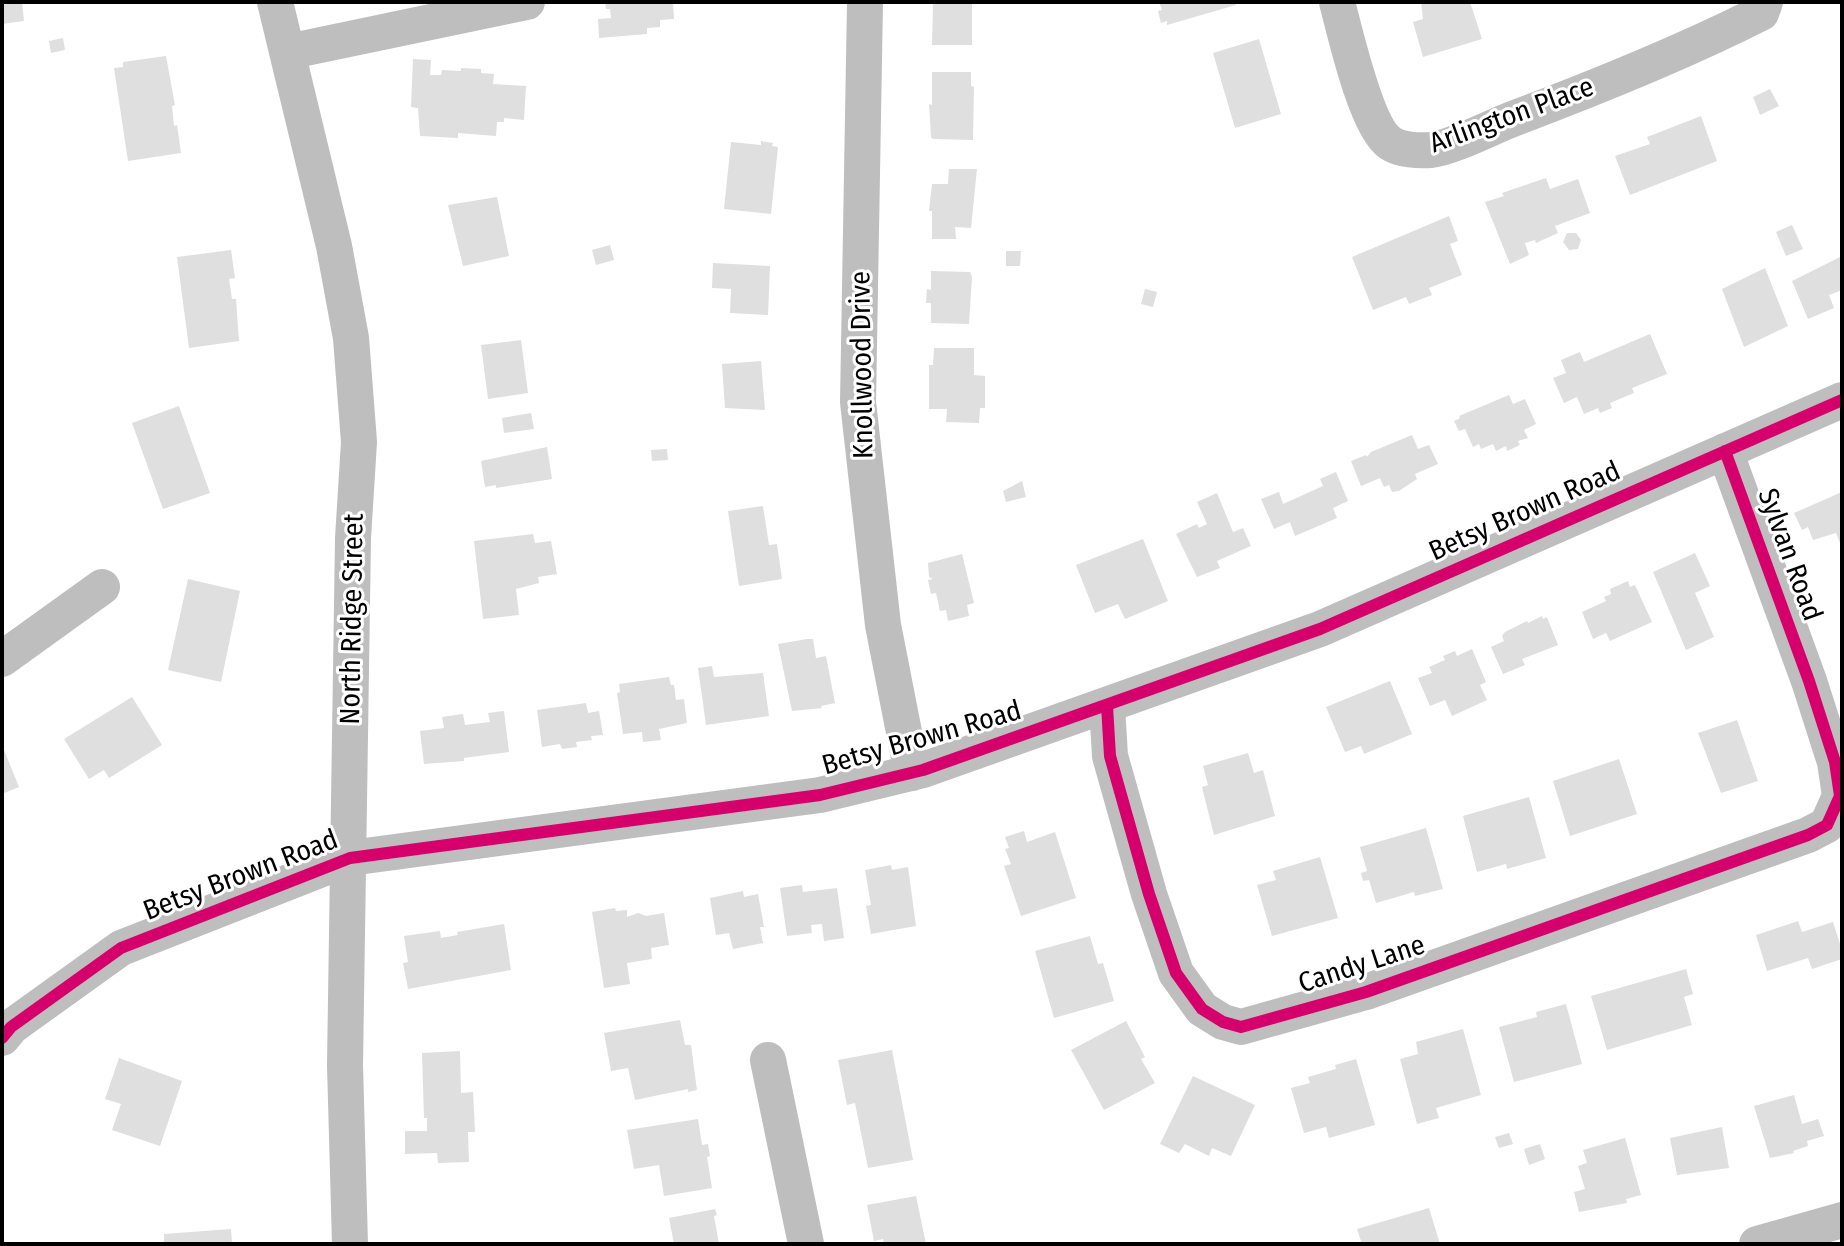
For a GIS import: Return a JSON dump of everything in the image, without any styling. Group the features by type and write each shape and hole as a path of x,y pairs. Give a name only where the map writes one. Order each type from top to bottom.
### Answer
{"street":[{"name":"North Ridge Street","path":"275,2 334,246 348,323 359,442 353,538 345,1065 350,1244"},
{"path":"287,52 527,2"},
{"name":"Knollwood Drive","path":"865,2 858,402 883,625 912,773"},
{"name":"Arlington Place","path":"1337,2 1366,102 1383,135 1388,142 1403,149 1433,150 1581,93 1713,37 1761,13 1765,2"},
{"name":"Betsy Brown Road","path":"2,1038 11,1027 121,948 350,858 820,795 912,773 1320,629 1842,400"},
{"name":"Sylvan Road","path":"1725,451 1809,681 1835,762 1840,796 1833,814"},
{"path":"2,659 102,587"},
{"name":"Candy Lane","path":"1107,706 1110,756 1149,894 1176,973 1202,1009 1223,1022 1241,1027 1366,992 1725,866 1808,835 1827,825 1833,814"},
{"path":"768,1060 806,1244"},
{"path":"1757,1244 1842,1220"}],"building":[{"path":"2,2 22,2 24,21 2,24"},
{"path":"605,2 673,2 674,19 660,20 660,27 647,28 647,34 599,38 598,19 611,18"},
{"path":"933,2 972,2 972,45 932,45"},
{"path":"1159,2 1235,2 1236,5 1167,25 1167,21 1161,23"},
{"path":"1421,2 1470,2 1482,39 1423,57 1413,22 1423,19"},
{"path":"63,38 65,50 51,53 49,41"},
{"path":"1259,39 1281,114 1235,128 1213,53"},
{"path":"166,56 175,105 172,106 174,126 177,125 181,153 128,161 114,68 123,67 123,62"},
{"path":"413,59 431,60 430,75 441,75 442,70 481,69 481,73 494,74 493,84 526,86 524,120 504,118 504,122 497,122 496,136 458,133 458,138 420,136 418,108 411,107"},
{"path":"932,72 971,72 971,86 974,87 973,140 931,137 929,104 932,105"},
{"path":"1770,89 1779,106 1760,115 1753,97"},
{"path":"1701,116 1717,161 1630,195 1615,156 1650,144 1647,137"},
{"path":"761,141 778,147 771,214 724,209 731,142 761,145"},
{"path":"949,169 977,169 971,228 955,227 956,239 932,239 932,211 929,211 932,184 948,184"},
{"path":"1546,178 1550,189 1578,179 1590,213 1555,226 1558,233 1536,243 1535,240 1525,243 1529,255 1510,264 1485,202"},
{"path":"497,197 509,256 463,266 448,205"},
{"path":"1449,216 1458,241 1450,244 1462,275 1429,288 1432,295 1409,304 1406,297 1373,310 1352,257"},
{"path":"1792,225 1803,249 1786,256 1776,232"},
{"path":"1567,233 1576,233 1581,240 1578,249 1569,250 1563,242"},
{"path":"610,245 614,260 596,265 592,250"},
{"path":"231,250 235,278 229,279 232,299 236,299 239,341 189,348 177,257"},
{"path":"1006,251 1021,251 1020,266 1006,266"},
{"path":"1842,256 1842,290 1829,295 1834,308 1808,319 1792,281"},
{"path":"713,263 770,266 768,315 730,313 731,289 712,288"},
{"path":"1765,268 1788,326 1744,347 1722,289"},
{"path":"931,271 970,272 969,324 931,323 931,303 926,303 927,289 931,290"},
{"path":"1145,289 1157,292 1153,307 1141,304"},
{"path":"1650,334 1667,374 1632,388 1634,393 1610,403 1612,408 1600,413 1598,408 1584,414 1577,397 1564,403 1553,378 1566,373 1561,360 1580,352 1584,362"},
{"path":"521,340 528,393 488,399 481,345"},
{"path":"934,348 974,348 974,375 985,376 985,408 980,408 979,423 946,422 947,409 929,409 929,365 933,365"},
{"path":"761,361 765,410 725,408 722,364"},
{"path":"1509,395 1513,404 1525,399 1536,424 1524,430 1528,438 1518,441 1520,445 1507,451 1506,446 1496,451 1493,444 1481,449 1479,444 1473,447 1465,429 1459,431 1454,421"},
{"path":"179,406 210,493 163,509 132,423"},
{"path":"531,413 534,429 504,433 502,418"},
{"path":"1412,435 1418,449 1429,445 1438,464 1415,474 1417,479 1399,491 1392,492 1389,485 1384,487 1380,478 1361,486 1351,461 1367,457 1371,452"},
{"path":"547,447 552,479 485,487 481,461"},
{"path":"667,449 668,460 652,461 651,450"},
{"path":"1336,472 1348,501 1333,508 1337,518 1295,536 1290,522 1274,529 1261,499 1279,492 1283,504 1323,486 1320,479"},
{"path":"1022,481 1026,497 1006,502 1003,491"},
{"path":"1842,492 1842,548 1836,533 1813,540 1808,527 1802,530 1794,513"},
{"path":"1217,493 1233,532 1243,528 1251,546 1217,561 1220,568 1197,577 1176,534 1197,524 1199,528 1207,524 1197,502"},
{"path":"763,506 769,545 777,544 782,579 739,586 728,511"},
{"path":"533,534 535,543 551,541 557,574 538,577 539,583 516,589 519,615 483,619 474,541"},
{"path":"1143,539 1168,601 1125,619 1118,604 1095,613 1076,565"},
{"path":"1695,553 1710,586 1695,593 1714,637 1686,650 1653,572"},
{"path":"962,554 974,603 967,605 969,616 948,621 946,610 940,611 936,593 931,594 928,580 933,579 929,577 928,563"},
{"path":"188,579 240,591 221,682 168,670"},
{"path":"1628,581 1630,587 1635,585 1652,622 1610,641 1606,633 1593,639 1582,612 1606,601 1604,597 1611,594 1610,589"},
{"path":"1542,616 1543,619 1547,617 1558,645 1522,659 1525,665 1503,674 1491,647 1504,641 1502,636 1505,632"},
{"path":"813,639 816,658 826,656 835,703 822,708 792,711 778,644"},
{"path":"1472,649 1486,682 1480,685 1487,700 1452,716 1445,700 1430,706 1418,678 1432,673 1429,667 1445,660 1443,656 1455,651 1457,656"},
{"path":"712,666 714,677 763,673 769,716 706,725 698,668"},
{"path":"669,677 671,685 674,685 676,700 684,699 687,723 659,729 661,740 643,742 642,732 623,734 617,693 620,692 619,684"},
{"path":"1390,681 1412,734 1364,754 1361,746 1345,752 1326,707"},
{"path":"132,697 162,745 109,778 104,770 89,779 64,739"},
{"path":"586,703 588,713 599,711 603,735 576,742 577,747 562,749 560,744 542,747 537,710"},
{"path":"504,711 509,752 464,758 464,761 424,764 420,731 444,728 442,717 463,714 465,725 490,722 488,713"},
{"path":"1737,720 1758,781 1721,793 1698,733"},
{"path":"2,745 19,787 2,794"},
{"path":"1248,753 1254,773 1263,770 1275,816 1214,835 1202,787 1208,785 1203,766"},
{"path":"1619,759 1637,814 1570,836 1553,781"},
{"path":"1529,797 1546,858 1507,869 1506,864 1477,872 1463,816"},
{"path":"1426,828 1443,889 1415,896 1414,892 1376,903 1369,880 1363,881 1361,873 1367,871 1360,847"},
{"path":"1024,831 1027,842 1055,832 1076,898 1021,916 1004,866 1011,864 1005,849 1009,848 1005,837"},
{"path":"1320,857 1338,918 1272,936 1257,885 1276,880 1273,871"},
{"path":"891,865 892,870 908,867 916,926 871,934 866,906 871,905 865,870"},
{"path":"802,885 803,892 837,888 844,938 824,941 822,924 811,925 812,933 787,936 780,888"},
{"path":"743,891 744,897 758,894 764,927 760,927 763,943 733,949 729,933 716,935 710,898"},
{"path":"615,908 616,911 627,910 627,917 638,913 646,916 664,913 669,945 651,948 652,959 627,963 630,984 604,988 592,912"},
{"path":"1798,921 1802,932 1833,922 1842,959 1812,969 1808,958 1767,971 1756,935"},
{"path":"504,924 511,970 408,989 403,963 408,962 404,936 440,931 441,938"},
{"path":"1090,936 1098,964 1103,963 1114,1001 1054,1018 1035,951"},
{"path":"1686,969 1693,994 1684,997 1692,1025 1607,1050 1591,996"},
{"path":"1566,1004 1582,1064 1514,1082 1499,1027 1537,1017 1536,1012"},
{"path":"680,1020 685,1045 691,1045 697,1090 688,1092 688,1089 635,1100 628,1068 611,1071 604,1033"},
{"path":"1126,1021 1145,1057 1141,1059 1155,1083 1104,1110 1071,1050"},
{"path":"1463,1029 1481,1095 1436,1108 1439,1118 1417,1124 1400,1059 1418,1054 1416,1042"},
{"path":"892,1050 913,1160 868,1168 855,1103 847,1105 838,1060"},
{"path":"460,1051 461,1093 473,1092 475,1132 468,1132 469,1162 438,1163 437,1153 405,1154 405,1131 427,1131 422,1053"},
{"path":"119,1058 182,1081 160,1146 112,1130 121,1104 105,1099"},
{"path":"1356,1059 1375,1125 1329,1138 1326,1127 1304,1133 1291,1088 1310,1083 1308,1077"},
{"path":"1193,1076 1255,1105 1231,1156 1212,1148 1209,1156 1185,1144 1179,1153 1160,1144"},
{"path":"1794,1095 1802,1124 1818,1119 1824,1136 1807,1141 1808,1146 1794,1153 1770,1158 1754,1106"},
{"path":"698,1119 702,1145 708,1144 712,1188 664,1196 659,1165 634,1169 627,1130"},
{"path":"1722,1127 1729,1168 1677,1175 1670,1138"},
{"path":"1509,1133 1513,1144 1499,1148 1495,1137"},
{"path":"1625,1138 1641,1195 1626,1199 1627,1203 1579,1212 1574,1192 1585,1189 1578,1166 1587,1163 1583,1150"},
{"path":"1540,1144 1545,1159 1529,1165 1524,1149"},
{"path":"916,1196 926,1244 884,1244 883,1239 874,1241 867,1205"},
{"path":"1429,1208 1440,1244 1362,1244 1357,1229"},
{"path":"715,1209 719,1244 674,1244 669,1218"},
{"path":"231,1229 232,1244 164,1244 164,1234"}],"cycle path":[{"path":"2,1038 11,1027 121,948 350,858 820,795 923,770 1320,629 1842,400"},
{"path":"1107,706 1110,756 1149,894 1176,973 1202,1009 1223,1022 1241,1027 1366,992 1808,835 1827,825 1840,796 1835,762 1809,681 1725,451"}]}
